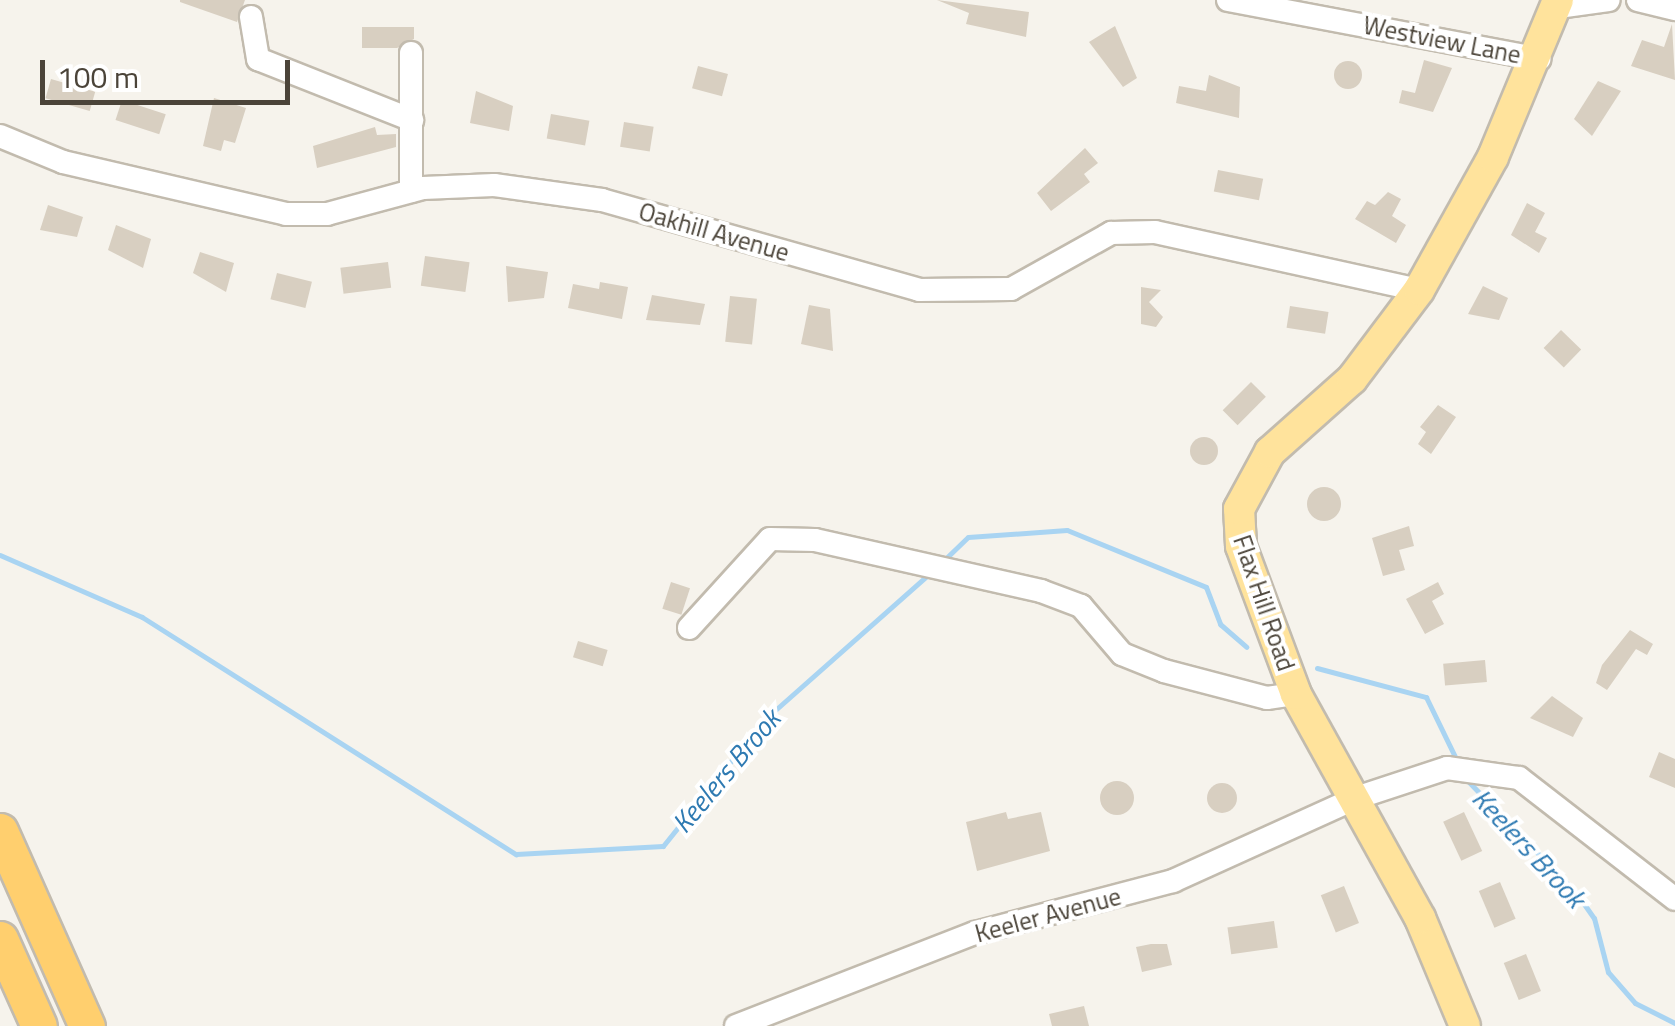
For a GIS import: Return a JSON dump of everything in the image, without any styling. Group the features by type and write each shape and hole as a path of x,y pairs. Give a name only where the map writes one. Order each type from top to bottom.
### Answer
{"highway":[{"path":"0,831 87,1026"},
{"path":"0,938 39,1026"}],"main road":[{"name":"Flax Hill Road","path":"1465,1026 1356,798 1296,694 1241,546 1241,497 1270,452 1380,347 1419,290 1539,59 1558,4"}],"street":[{"name":"Westview Lane","path":"1228,0 1539,59"},
{"path":"1558,4 1609,0"},
{"path":"1638,0 1675,8"},
{"path":"251,17 258,59 412,120"},
{"path":"411,53 411,191"},
{"name":"Oakhill Avenue","path":"0,136 63,162 286,214 327,214 411,191 494,185 602,200 919,290 1011,289 1111,233 1154,232 1419,290"},
{"path":"689,628 770,539 814,540 918,562 1081,606 1122,654 1164,671 1267,698 1296,694"},
{"name":"Keeler Avenue","path":"736,1026 975,933 1173,881 1356,798 1462,768 1519,778 1557,800 1675,899"}],"building":[{"path":"180,0 245,0 237,22 180,2"},
{"path":"937,0 1029,12 1026,37 966,24 969,13"},
{"path":"1672,24 1675,80 1631,66 1642,40 1664,47"},
{"path":"1115,26 1137,78 1123,87 1089,42"},
{"path":"362,27 414,27 414,39 397,48 362,48"},
{"path":"1424,60 1452,68 1433,112 1399,103 1402,90 1415,93"},
{"path":"1348,61 1358,65 1362,75 1358,85 1348,89 1338,85 1334,75 1338,65"},
{"path":"698,66 728,74 722,96 692,88"},
{"path":"1209,75 1240,87 1239,118 1176,103 1179,86 1206,91"},
{"path":"51,79 95,92 90,111 45,98"},
{"path":"1598,81 1621,91 1592,136 1574,119"},
{"path":"476,91 513,106 509,131 470,123"},
{"path":"214,98 246,108 235,143 224,140 221,151 203,146"},
{"path":"122,100 166,114 159,134 116,120"},
{"path":"551,114 589,121 585,145 547,139"},
{"path":"624,122 654,127 650,151 620,147"},
{"path":"375,127 377,135 396,134 396,147 317,168 313,146"},
{"path":"1085,148 1098,163 1084,174 1090,182 1051,211 1037,193"},
{"path":"1218,170 1263,179 1259,200 1214,192"},
{"path":"1388,192 1401,199 1392,216 1406,225 1396,243 1355,219 1367,201 1375,205"},
{"path":"1527,203 1545,213 1535,232 1547,238 1539,253 1511,235"},
{"path":"48,205 83,217 77,237 40,230"},
{"path":"116,225 151,239 143,268 108,250"},
{"path":"200,252 234,263 226,292 193,273"},
{"path":"425,256 470,262 465,292 421,286"},
{"path":"388,262 391,288 344,294 340,268"},
{"path":"506,266 548,272 544,298 508,302"},
{"path":"277,273 312,282 305,308 270,299"},
{"path":"600,282 628,287 622,319 568,308 573,284 599,289"},
{"path":"1483,286 1508,298 1499,320 1468,314"},
{"path":"1141,287 1161,290 1149,302 1163,317 1156,327 1141,324"},
{"path":"652,295 705,304 700,325 646,320"},
{"path":"730,296 757,299 752,345 725,342"},
{"path":"809,305 830,309 833,351 801,344"},
{"path":"1290,306 1329,312 1325,334 1287,328"},
{"path":"1561,330 1581,349 1564,367 1544,348"},
{"path":"1251,382 1266,397 1238,425 1223,410"},
{"path":"1438,405 1456,417 1431,454 1418,444 1426,432 1420,427"},
{"path":"1204,437 1214,441 1218,451 1214,461 1204,465 1194,461 1190,451 1194,441"},
{"path":"1324,487 1336,492 1341,504 1336,516 1324,521 1312,516 1307,504 1312,492"},
{"path":"1409,526 1414,546 1399,550 1405,570 1383,576 1372,538"},
{"path":"671,582 690,588 681,615 662,609"},
{"path":"1438,582 1444,594 1432,601 1444,624 1425,634 1406,599"},
{"path":"1630,630 1653,644 1647,655 1636,649 1607,690 1596,683 1602,665"},
{"path":"578,641 608,650 603,666 573,657"},
{"path":"1485,660 1487,682 1445,686 1443,664"},
{"path":"1552,696 1583,718 1573,737 1530,718"},
{"path":"1659,752 1675,759 1675,788 1649,777"},
{"path":"1117,781 1129,786 1134,798 1129,810 1117,815 1105,810 1100,798 1105,786"},
{"path":"1222,783 1236,792 1237,798 1228,812 1222,813 1208,804 1207,798 1216,784"},
{"path":"1006,812 1008,819 1041,812 1050,851 977,871 966,822"},
{"path":"1464,812 1482,851 1461,861 1443,822"},
{"path":"1500,882 1516,919 1494,928 1479,891"},
{"path":"1344,886 1359,923 1336,932 1321,895"},
{"path":"1274,921 1278,948 1231,954 1227,928"},
{"path":"1167,944 1172,965 1142,972 1136,947"},
{"path":"1526,954 1541,991 1519,1000 1504,963"},
{"path":"1084,1006 1089,1026 1052,1026 1049,1014"}],"waterway":[{"name":"Keelers Brook","path":"941,563 968,537 1067,530 1206,587 1220,624 1246,647"},
{"name":"Keelers Brook","path":"0,555 142,617 516,854 663,846 764,720 929,574"},
{"name":"Keelers Brook","path":"1317,668 1426,697 1458,763"},
{"name":"Keelers Brook","path":"1465,778 1577,894 1594,918 1608,972 1635,1003 1675,1023"}]}
